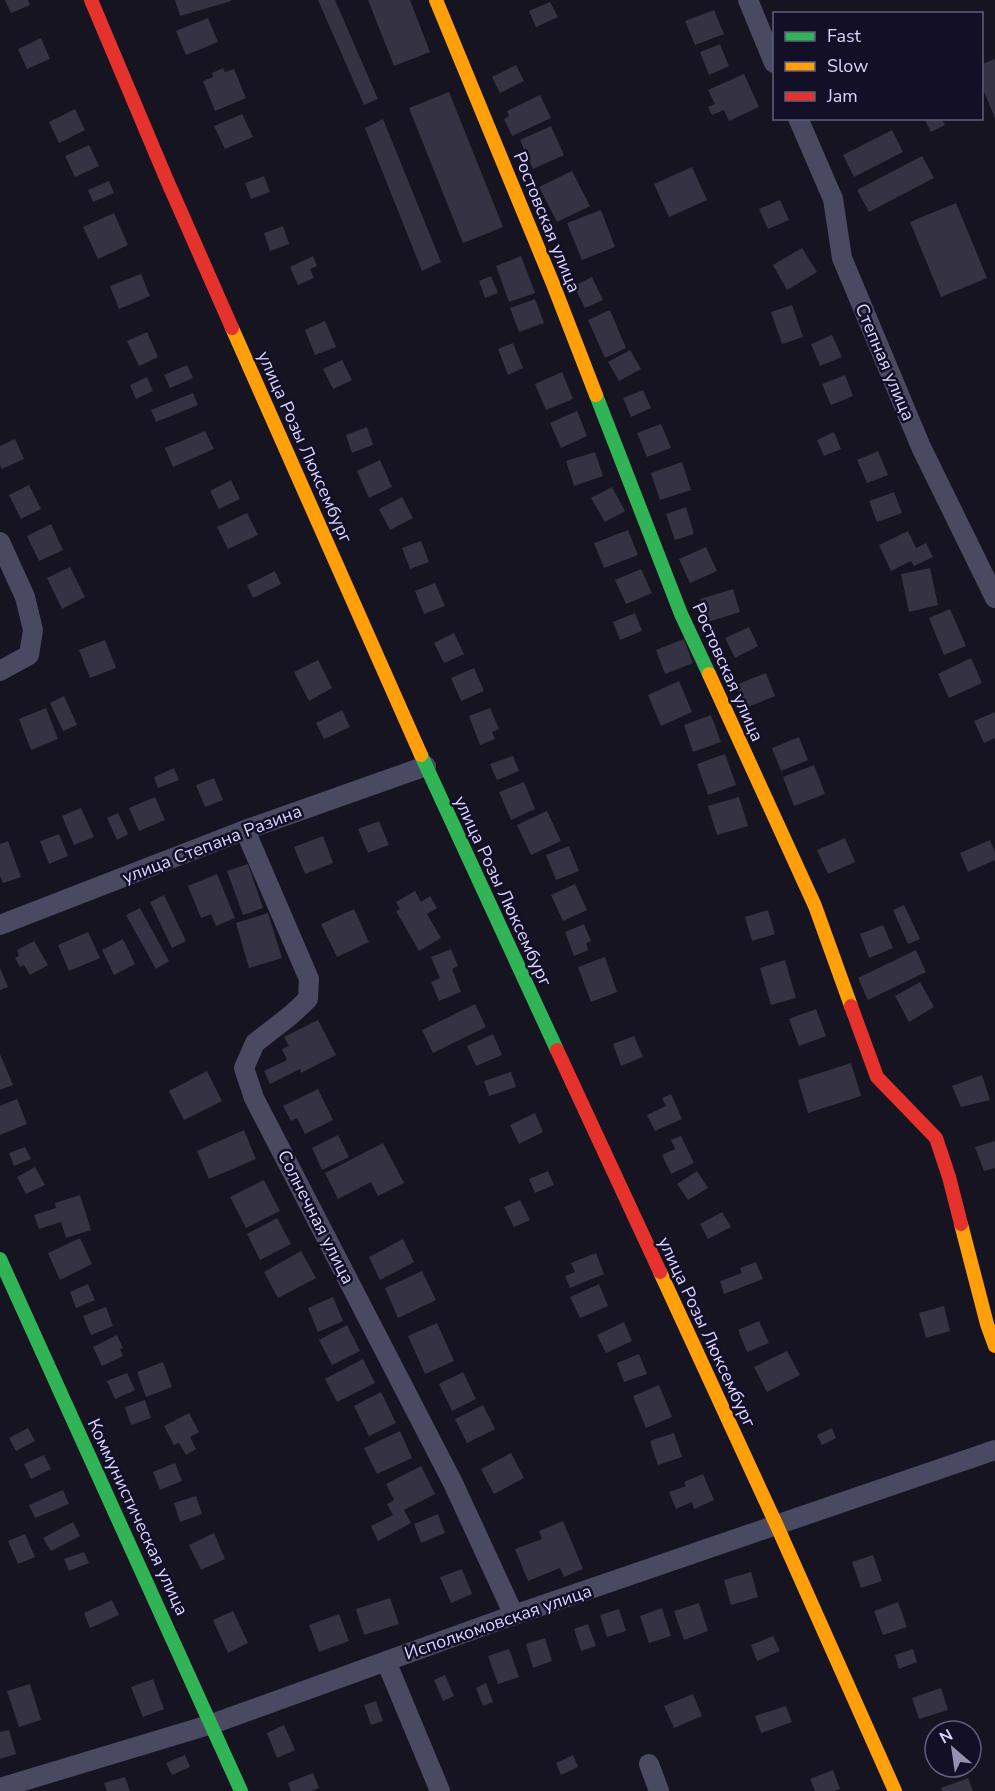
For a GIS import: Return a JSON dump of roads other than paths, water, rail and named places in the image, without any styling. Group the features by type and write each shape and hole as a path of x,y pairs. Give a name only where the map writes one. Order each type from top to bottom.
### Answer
{"street":[{"name":"улица Розы Люксембург","path":"91,0 166,178 426,766 777,1526 895,1791"},
{"name":"Ростовская улица","path":"436,0 553,284 681,614 815,906 877,1077 936,1138 950,1178 987,1324 995,1346"},
{"path":"748,0 773,61"},
{"name":"Степная улица","path":"799,120 833,199 842,258 921,447 995,598"},
{"path":"0,542 26,597 33,630 29,656 0,671"},
{"name":"улица Степана Разина","path":"0,925 245,830 426,766"},
{"name":"Солнечная улица","path":"245,830 309,979 308,999 255,1043 244,1068 254,1098 453,1483 514,1615"},
{"name":"Коммунистическая улица","path":"0,1259 241,1791"},
{"name":"Исполкомовская улица","path":"0,1788 212,1724 514,1615 995,1450"},
{"path":"386,1661 440,1791"},
{"path":"650,1764 659,1791"}]}
